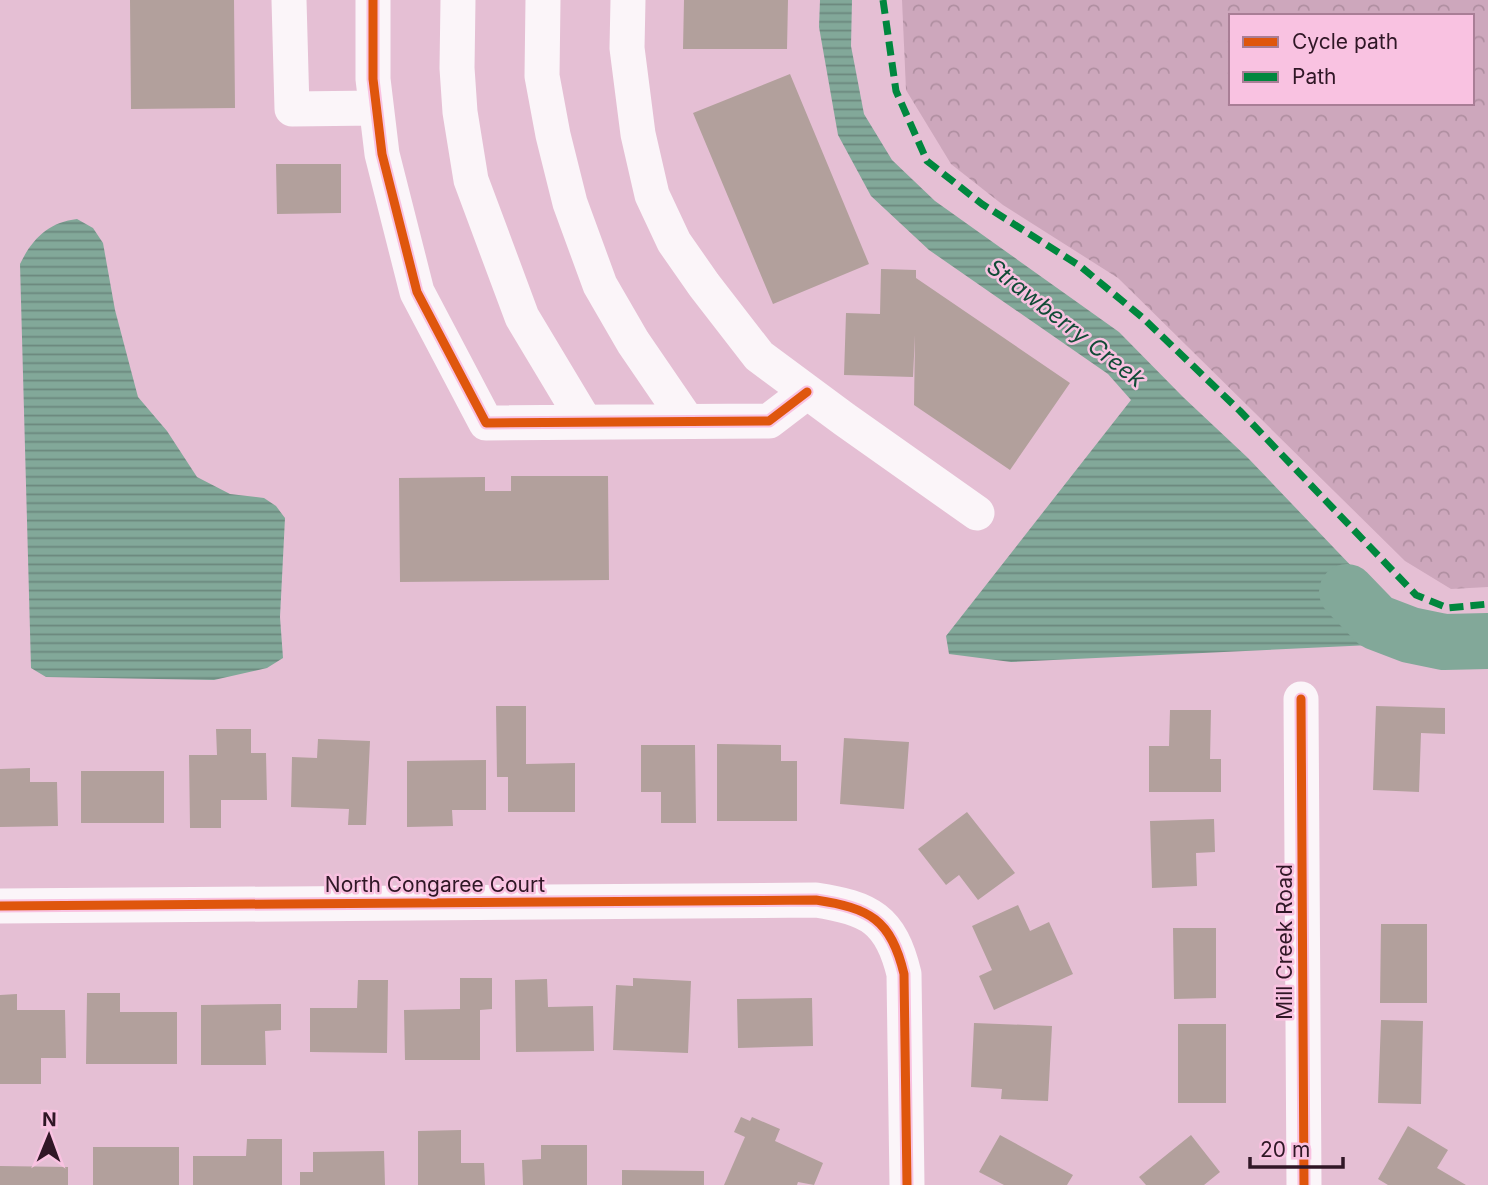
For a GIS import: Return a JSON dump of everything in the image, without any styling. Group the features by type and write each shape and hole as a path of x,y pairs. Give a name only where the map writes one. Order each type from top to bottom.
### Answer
{"street":[{"path":"289,0 292,109 376,108"},
{"path":"373,0 373,79 382,153 416,292 486,423 769,421 807,392"},
{"path":"458,0 457,68 460,112 471,180 522,317 585,422"},
{"path":"543,0 542,76 570,203 600,285 633,342 687,421"},
{"path":"628,0 627,48 638,134 652,195 674,242 759,356 976,513"},
{"name":"Mill Creek Road","path":"1301,699 1304,1185"},
{"name":"North Congaree Court","path":"0,906 816,900 844,904 867,914 887,929 899,952 904,974 907,1185"}],"green space":[{"path":"902,0 1488,0 1488,587 1451,589 1405,561 1118,278 1003,205 951,164 906,90"}],"water":[{"path":"820,0 852,0 851,46 864,114 892,160 935,201 1119,332 1248,458 1400,617 1410,635 1371,645 1011,662 949,654 946,636 1131,400 1108,374 929,250 871,196 838,135 819,27"},
{"path":"77,219 93,228 103,243 115,310 138,397 167,431 197,477 230,494 264,498 276,506 285,518 280,617 283,658 267,668 214,680 46,677 31,668 20,264 42,233 58,224"}],"building":[{"path":"130,0 234,0 235,108 131,109"},
{"path":"684,0 788,0 787,49 683,49"},
{"path":"790,74 869,264 773,304 693,113"},
{"path":"276,164 341,164 341,213 277,214"},
{"path":"881,269 916,270 916,278 1070,383 1010,470 914,405 915,335 913,377 844,375 846,313 880,314"},
{"path":"511,476 608,476 609,580 400,582 399,478 485,477 485,491 511,491"},
{"path":"496,706 526,706 526,764 575,763 575,812 508,812 508,777 497,777"},
{"path":"1376,706 1445,708 1445,734 1421,733 1419,792 1373,790"},
{"path":"1170,710 1211,710 1210,759 1221,759 1221,792 1149,792 1149,746 1169,746"},
{"path":"216,729 251,729 251,753 266,753 267,800 221,800 221,828 190,828 189,755 217,755"},
{"path":"844,738 909,742 904,809 840,804"},
{"path":"318,739 370,741 366,825 348,825 349,809 291,807 292,757 317,758"},
{"path":"717,744 781,745 781,761 797,761 797,821 717,821"},
{"path":"641,745 695,745 696,823 661,823 661,792 641,792"},
{"path":"486,760 486,810 452,810 453,826 407,827 407,761"},
{"path":"30,768 30,782 57,782 58,826 0,827 0,769"},
{"path":"81,771 164,771 164,823 81,823"},
{"path":"967,812 1015,873 978,900 959,875 946,885 918,849"},
{"path":"1214,819 1215,852 1196,853 1197,886 1152,888 1150,821"},
{"path":"1018,905 1030,931 1049,922 1073,974 994,1010 979,976 992,970 972,926"},
{"path":"1381,924 1427,924 1427,1003 1380,1003"},
{"path":"1173,928 1216,928 1216,998 1174,999"},
{"path":"460,978 492,978 492,1009 480,1010 480,1060 405,1060 404,1010 460,1009"},
{"path":"633,978 691,981 688,1053 613,1050 616,985 633,986"},
{"path":"547,979 548,1007 593,1006 594,1051 516,1052 515,980"},
{"path":"358,980 388,980 387,1053 310,1052 310,1008 357,1008"},
{"path":"87,993 120,993 120,1012 177,1012 177,1064 86,1064"},
{"path":"17,994 17,1010 65,1010 66,1058 41,1058 41,1084 0,1084 0,995"},
{"path":"812,998 813,1046 738,1048 737,999"},
{"path":"281,1004 281,1030 265,1031 266,1065 201,1065 201,1005"},
{"path":"1381,1020 1423,1021 1421,1104 1378,1103"},
{"path":"974,1023 1052,1026 1048,1101 1001,1099 1002,1089 971,1087"},
{"path":"1178,1024 1226,1024 1226,1103 1178,1103"},
{"path":"741,1117 750,1121 752,1117 780,1129 775,1141 823,1163 814,1185 798,1182 797,1185 724,1185 745,1137 734,1132"},
{"path":"1408,1126 1448,1150 1437,1168 1466,1185 1388,1185 1378,1179"},
{"path":"461,1130 461,1163 484,1163 485,1185 418,1185 418,1131"},
{"path":"1000,1135 1073,1175 1067,1185 1004,1185 979,1172"},
{"path":"1191,1135 1220,1172 1204,1185 1146,1185 1139,1177"},
{"path":"247,1139 282,1139 282,1185 193,1185 193,1156 246,1156"},
{"path":"541,1145 587,1145 587,1185 523,1185 522,1160 541,1159"},
{"path":"93,1147 179,1147 179,1185 93,1185"},
{"path":"384,1151 385,1185 300,1185 300,1172 313,1172 313,1152"},
{"path":"0,1166 68,1167 68,1185 0,1185"},
{"path":"622,1170 704,1171 704,1185 622,1185"}],"waterway":[{"name":"Strawberry Creek","path":"1347,592 1376,622 1410,635 1444,642 1488,641"}],"marked path":[{"path":"883,0 896,91 927,161 982,204 1080,266 1143,318 1240,411 1416,595 1448,608 1488,604"}],"cycle path":[{"path":"373,0 373,79 382,154 417,292 486,423 769,421 807,392"},
{"path":"1301,699 1304,1185"},
{"path":"0,906 816,900 850,907 875,919 884,929 899,955 904,974 907,1185"}]}
